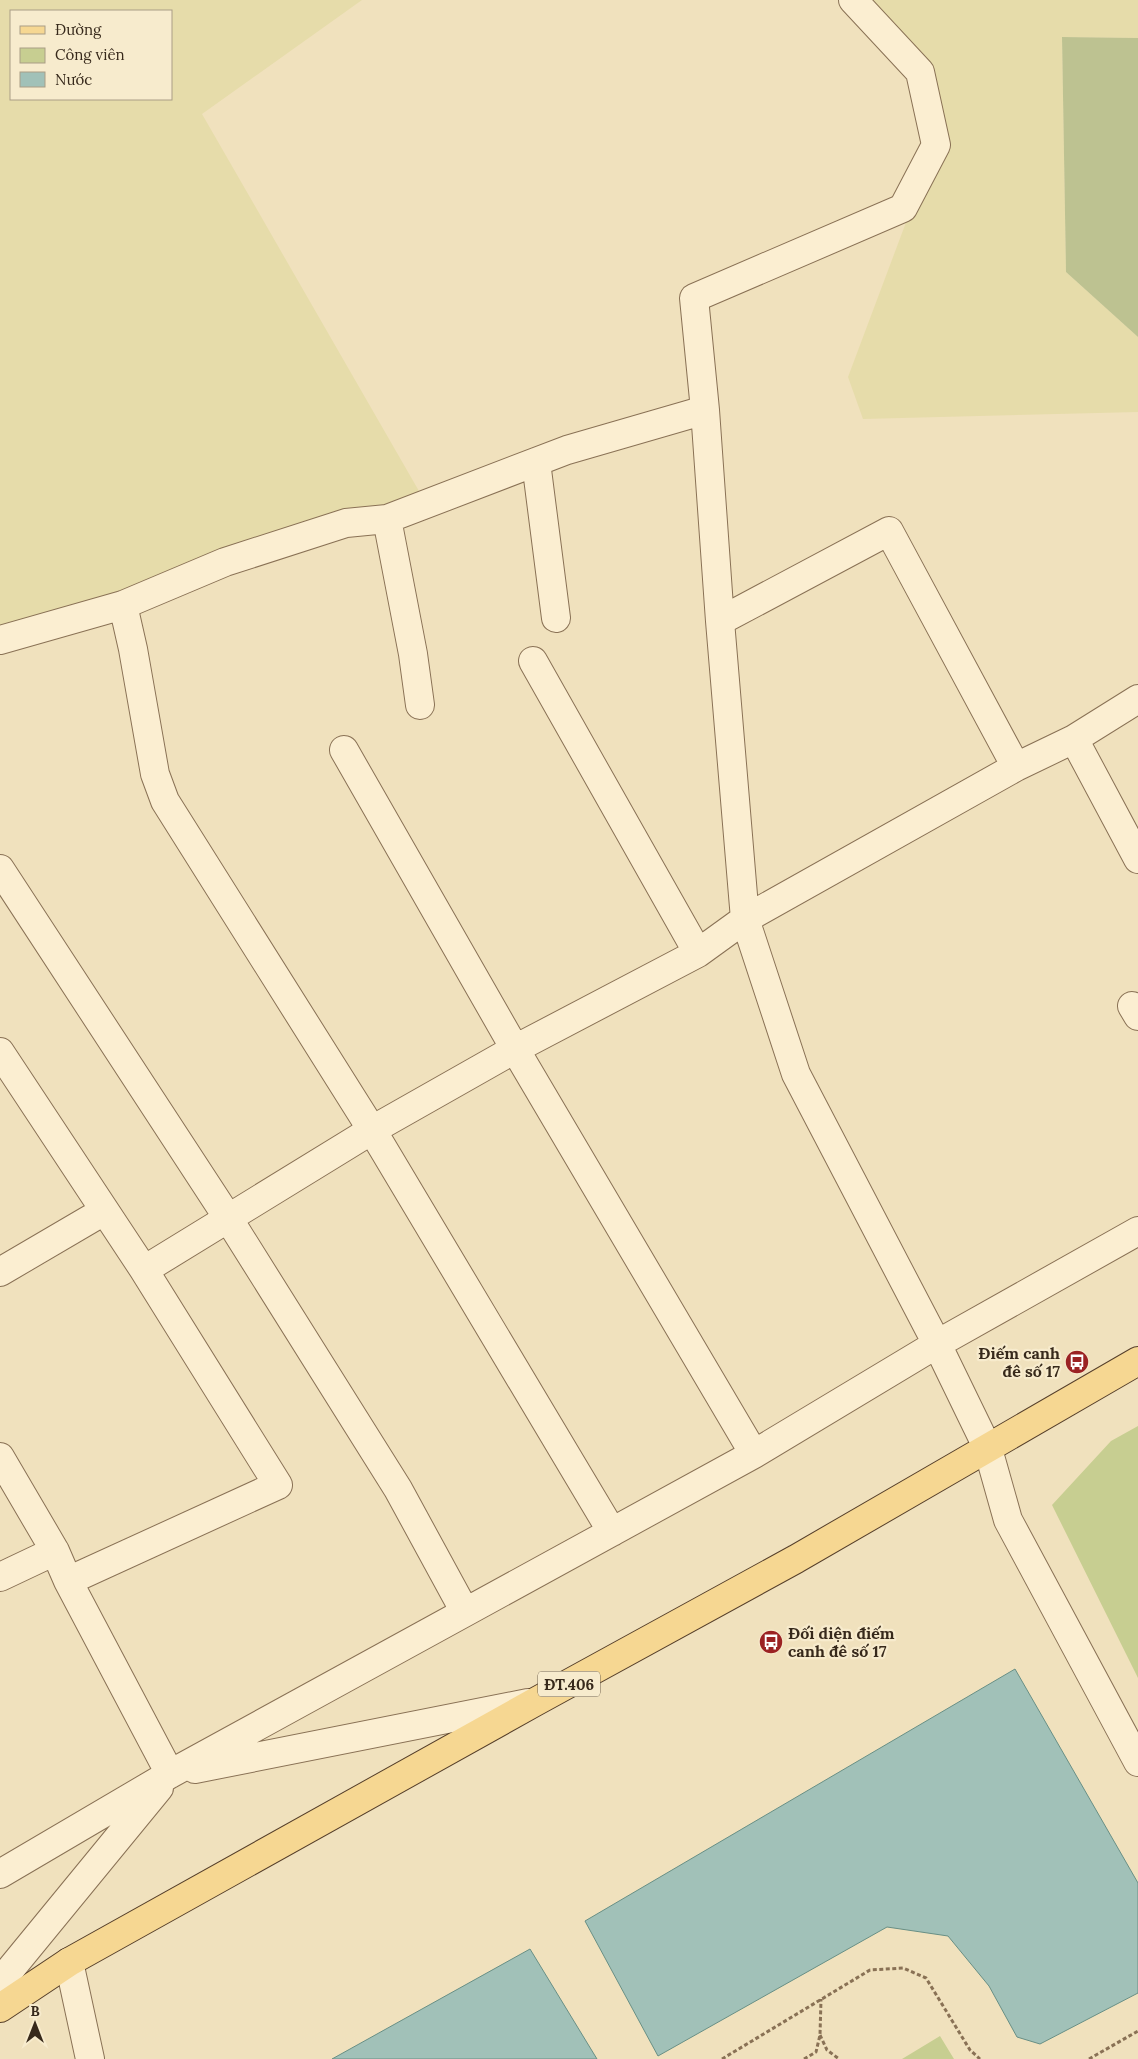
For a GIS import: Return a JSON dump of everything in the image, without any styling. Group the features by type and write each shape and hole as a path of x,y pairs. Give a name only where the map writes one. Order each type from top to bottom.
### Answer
{"main road":[{"name":"ĐT.406","path":"0,2008 69,1962 796,1559 1138,1360"}],"street":[{"path":"853,0 920,72 936,145 904,208 694,298 706,410 720,621 745,919 796,1074 937,1344 988,1449 1008,1520 1138,1762"},
{"path":"0,640 123,605 225,562 346,523 386,520 568,450 706,410"},
{"path":"536,462 556,618"},
{"path":"386,520 393,544 413,654 420,705"},
{"path":"720,621 889,531 1016,767"},
{"path":"123,605 133,649 155,774 165,801 372,1130 612,1532"},
{"path":"533,661 698,953"},
{"path":"144,1270 372,1130 515,1049 698,953 745,919 1016,767 1074,739 1138,699"},
{"path":"1074,739 1138,859"},
{"path":"344,750 515,1049 754,1454"},
{"path":"0,869 228,1218 398,1489 465,1612"},
{"path":"0,1052 144,1270 278,1485 68,1581"},
{"path":"0,1272 104,1211"},
{"path":"0,1874 170,1774 754,1454 937,1344 1138,1231"},
{"path":"0,1457 55,1551 68,1581 170,1774"},
{"path":"0,1578 55,1551"},
{"path":"0,1982 170,1774 535,1702"},
{"path":"69,1962 90,2059"}],"path":[{"path":"722,2059 870,1970 904,1968 926,1978 970,2050 980,2059"},
{"path":"804,2059 816,2052 820,2035 821,1999"},
{"path":"1089,2059 1138,2031"},
{"path":"820,2035 828,2050 838,2059"}],"shaded area":[{"path":"0,0 362,0 202,114 427,505 0,640"},
{"path":"853,0 1138,0 1138,38 1062,37 1066,272 1138,337 1138,412 863,419 848,377 935,145 920,72"}],"green space":[{"path":"1062,37 1138,38 1138,337 1066,272"},
{"path":"1138,1426 1138,1678 1052,1505 1111,1441"},
{"path":"940,2036 954,2059 902,2059"}],"water":[{"path":"1015,1669 1138,1883 1138,1993 1040,2044 1017,2037 989,1986 948,1936 887,1927 658,2056 585,1921"},
{"path":"530,1949 597,2059 332,2059"}],"place":[{"name":"Điếm canh đê số 17","path":"1077,1362"},
{"name":"Đối diện điếm canh đê số 17","path":"771,1642"}]}
